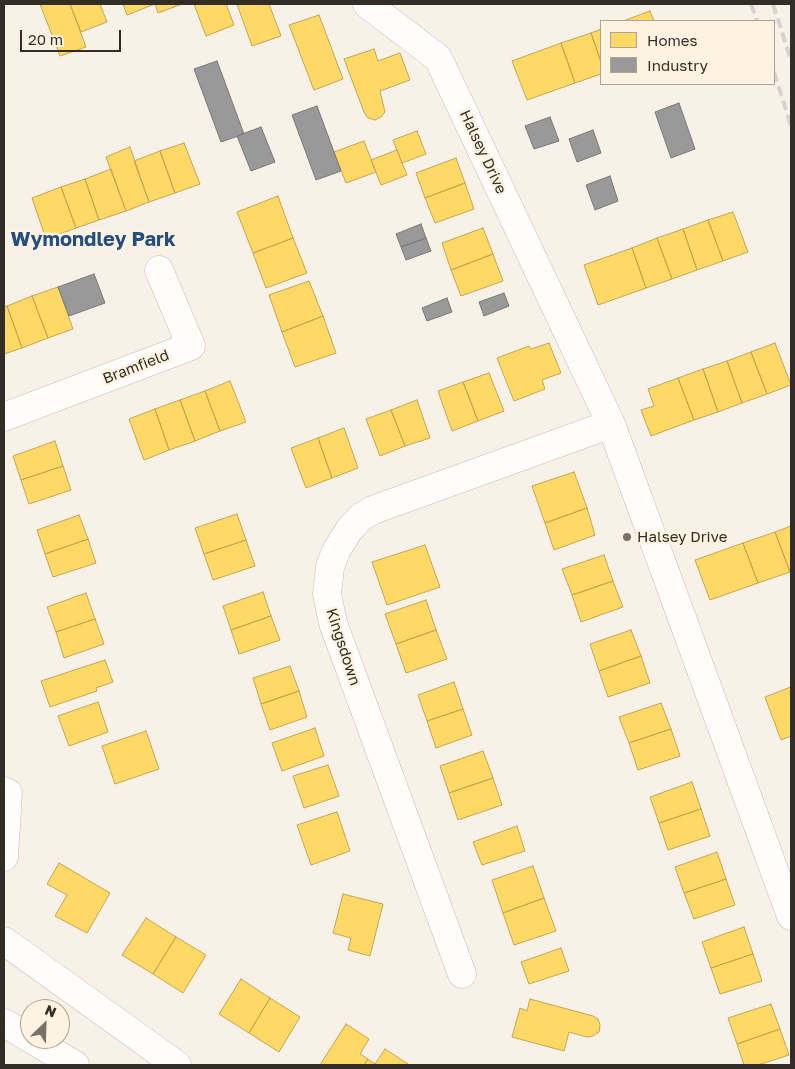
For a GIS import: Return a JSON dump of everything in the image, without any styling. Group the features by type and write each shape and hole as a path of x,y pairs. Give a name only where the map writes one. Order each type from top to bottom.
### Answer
{"street":[{"name":"Halsey Drive","path":"367,4 438,58 611,424 791,916"},
{"name":"Bramfield","path":"4,417 191,346 159,270"},
{"name":"Kingsdown","path":"462,974 332,623 327,594 330,567 336,551 349,530 360,518 373,510 611,424"},
{"path":"4,791 8,793 4,857"},
{"path":"4,940 177,1065"},
{"path":"4,1023 20,1033"},
{"path":"47,1049 75,1065"}],"building: Homes":[{"path":"40,4 70,4 86,47 60,56"},
{"path":"70,4 100,4 107,22 81,32"},
{"path":"123,4 155,4 127,15"},
{"path":"155,4 182,4 158,13"},
{"path":"194,4 226,4 234,25 206,36"},
{"path":"237,4 269,4 281,36 252,46"},
{"path":"650,11 654,20 626,20"},
{"path":"319,15 343,79 314,90 289,25"},
{"path":"600,29 600,59 591,33"},
{"path":"591,33 600,59 600,74 575,83 561,43"},
{"path":"561,43 575,83 527,100 512,61"},
{"path":"374,49 378,61 400,53 410,80 380,91 385,112 375,120 368,118 364,112 344,59"},
{"path":"417,131 426,154 402,163 393,140"},
{"path":"364,141 376,172 346,183 334,152"},
{"path":"184,143 200,184 175,193 160,151"},
{"path":"130,147 149,202 126,211 106,157"},
{"path":"397,150 407,175 381,185 371,160"},
{"path":"160,151 175,193 149,202 134,161"},
{"path":"456,158 465,183 425,198 416,173"},
{"path":"111,169 126,211 99,220 85,179"},
{"path":"85,179 99,220 76,228 61,187"},
{"path":"465,183 474,209 435,223 425,198"},
{"path":"61,187 76,228 46,239 32,198"},
{"path":"278,196 293,238 253,253 237,212"},
{"path":"733,212 748,252 723,261 708,220"},
{"path":"708,220 723,261 697,270 683,229"},
{"path":"483,228 493,254 451,270 442,243"},
{"path":"683,229 697,270 672,279 657,238"},
{"path":"293,238 307,273 266,288 253,253"},
{"path":"657,238 672,279 646,288 632,248"},
{"path":"632,248 646,288 598,305 584,265"},
{"path":"493,254 503,281 461,296 451,270"},
{"path":"309,281 323,316 282,332 269,295"},
{"path":"58,287 73,329 48,338 32,296"},
{"path":"32,296 48,338 22,348 7,306"},
{"path":"7,306 22,348 4,354 4,307"},
{"path":"323,316 336,353 295,367 282,332"},
{"path":"549,343 561,373 542,380 545,389 514,401 497,358 529,346 531,349"},
{"path":"775,343 791,385 767,394 751,352"},
{"path":"751,352 767,394 742,403 727,361"},
{"path":"727,361 742,403 718,412 703,369"},
{"path":"703,369 718,412 694,420 678,378"},
{"path":"489,373 504,411 478,421 463,382"},
{"path":"678,378 694,420 651,436 641,410 654,406 648,389"},
{"path":"230,381 246,422 220,431 205,391"},
{"path":"463,382 478,421 452,431 438,391"},
{"path":"205,391 220,431 195,441 180,400"},
{"path":"180,400 195,441 169,450 155,409"},
{"path":"417,400 430,438 405,446 391,410"},
{"path":"155,409 169,450 144,460 129,419"},
{"path":"391,410 405,446 380,456 366,419"},
{"path":"344,428 358,468 332,478 318,438"},
{"path":"318,438 332,478 306,488 291,448"},
{"path":"55,441 63,466 21,480 13,456"},
{"path":"63,466 71,490 29,504 21,480"},
{"path":"574,472 587,508 545,523 532,486"},
{"path":"587,508 595,535 554,550 545,523"},
{"path":"237,514 246,540 204,554 195,528"},
{"path":"79,515 88,539 45,554 37,530"},
{"path":"791,526 791,572 790,572 775,532"},
{"path":"775,532 790,572 758,583 743,543"},
{"path":"88,539 96,563 53,577 45,554"},
{"path":"246,540 255,566 213,580 204,554"},
{"path":"743,543 758,583 710,600 695,560"},
{"path":"425,545 440,587 387,605 372,562"},
{"path":"604,555 613,581 572,595 562,569"},
{"path":"613,581 623,607 581,622 572,595"},
{"path":"263,592 271,616 231,630 223,606"},
{"path":"86,593 95,619 56,632 47,607"},
{"path":"426,600 436,630 396,644 385,614"},
{"path":"271,616 280,640 239,654 231,630"},
{"path":"95,619 104,644 64,658 56,632"},
{"path":"436,630 447,659 406,673 396,644"},
{"path":"631,630 641,656 599,671 590,644"},
{"path":"641,656 650,683 608,697 599,671"},
{"path":"105,660 113,682 96,688 97,691 50,707 41,681"},
{"path":"290,666 299,691 261,704 253,678"},
{"path":"454,682 463,709 427,721 418,695"},
{"path":"791,687 791,736 781,740 765,697"},
{"path":"299,691 307,717 270,730 261,704"},
{"path":"98,702 108,732 69,746 58,716"},
{"path":"661,703 671,729 629,743 619,717"},
{"path":"463,709 472,735 436,748 427,721"},
{"path":"315,728 324,756 282,771 272,743"},
{"path":"671,729 680,756 638,770 629,743"},
{"path":"146,731 159,769 115,784 102,746"},
{"path":"483,751 493,778 449,793 440,766"},
{"path":"328,765 339,796 304,808 293,776"},
{"path":"493,778 502,805 458,820 449,793"},
{"path":"692,782 701,809 659,823 650,797"},
{"path":"701,809 710,836 668,850 659,823"},
{"path":"337,812 350,851 311,865 297,825"},
{"path":"517,826 525,851 482,865 473,842"},
{"path":"717,852 726,879 684,893 675,867"},
{"path":"59,863 110,893 87,933 55,916 67,895 47,884"},
{"path":"533,866 544,898 503,913 492,880"},
{"path":"726,879 735,905 694,919 684,893"},
{"path":"343,894 383,904 370,956 348,950 351,938 333,933"},
{"path":"544,898 556,931 514,945 503,913"},
{"path":"146,918 176,937 153,974 122,955"},
{"path":"744,927 753,954 711,968 702,942"},
{"path":"176,937 206,955 183,993 153,974"},
{"path":"561,948 569,971 529,984 521,962"},
{"path":"753,954 762,981 720,994 711,968"},
{"path":"241,979 270,998 249,1033 219,1014"},
{"path":"270,998 300,1017 279,1052 249,1033"},
{"path":"530,999 593,1016 598,1019 600,1025 599,1032 587,1037 569,1032 564,1051 512,1037 520,1008 527,1011"},
{"path":"771,1004 780,1029 737,1044 728,1018"},
{"path":"346,1024 369,1039 360,1054 368,1059 364,1065 320,1065"},
{"path":"780,1029 789,1055 758,1065 744,1065 737,1044"},
{"path":"385,1049 408,1064 364,1065 368,1059 375,1064"}],"building: Industry":[{"path":"217,61 244,134 221,142 194,69"},
{"path":"679,103 695,149 671,158 655,112"},
{"path":"317,106 341,171 316,180 292,115"},
{"path":"550,117 559,141 534,149 525,126"},
{"path":"261,127 275,162 251,171 237,136"},
{"path":"593,130 601,153 577,162 569,139"},
{"path":"610,176 618,201 595,210 586,185"},
{"path":"421,224 426,238 401,247 396,234"},
{"path":"426,238 431,251 406,260 401,247"},
{"path":"94,274 105,303 69,316 58,287"},
{"path":"504,293 509,306 484,316 479,302"},
{"path":"447,298 452,312 427,321 422,308"}],"railway":[{"path":"751,4 757,20"},
{"path":"773,4 791,60"},
{"path":"775,75 791,126"}],"place":[{"name":"Halsey Drive","path":"627,537"}],"district":[{"name":"Wymondley Park","path":"93,240"}]}
